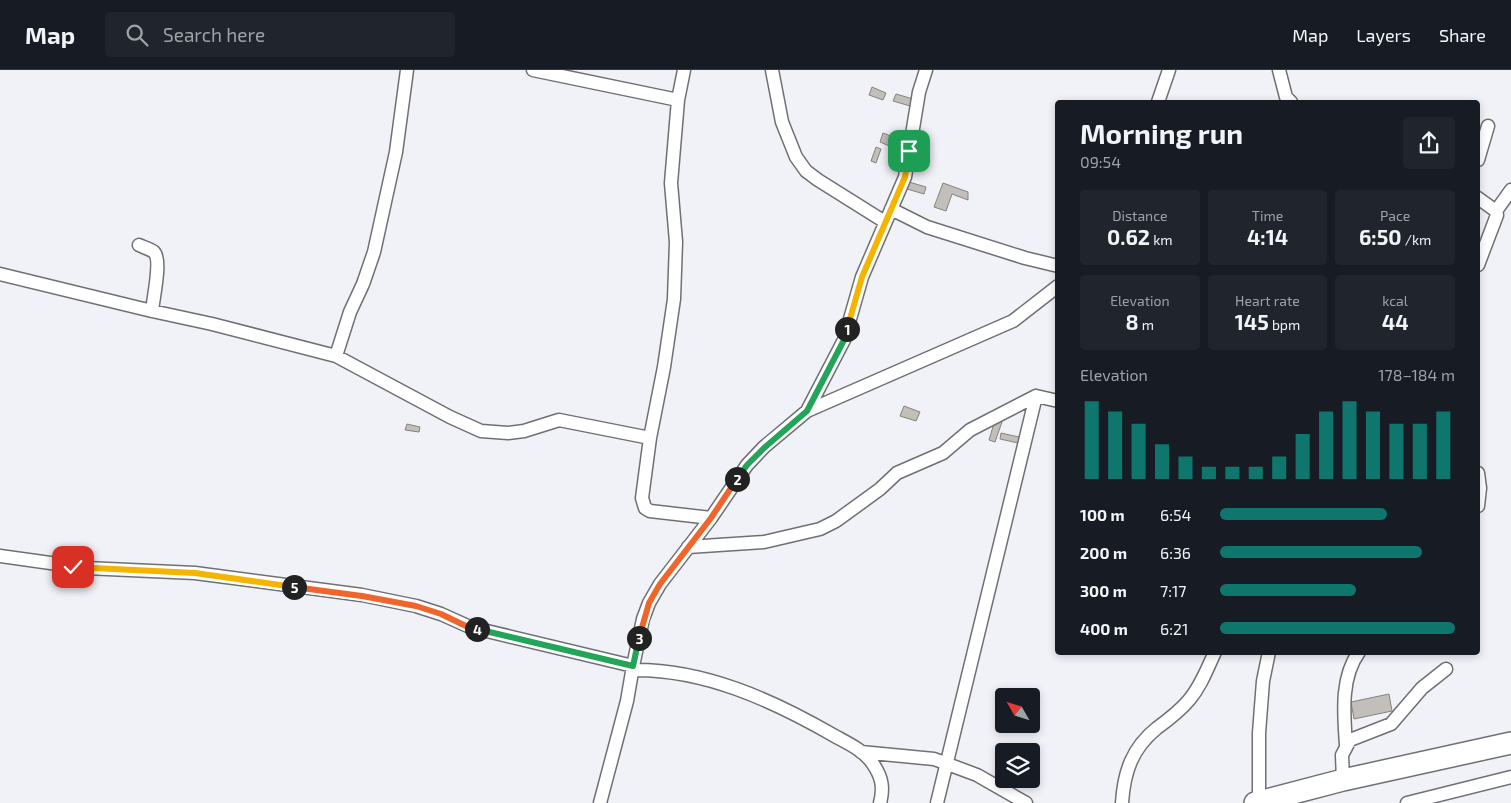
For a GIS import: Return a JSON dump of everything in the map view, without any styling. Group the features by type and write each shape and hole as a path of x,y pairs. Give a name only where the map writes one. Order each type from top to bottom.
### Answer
{"highway":[{"path":"1265,802 1344,780 1511,743"}],"street":[{"path":"336,356 350,312 374,252 396,152 407,70"},
{"path":"533,70 678,100"},
{"path":"684,70 678,100 672,183 676,242 674,299 664,367 650,438 642,498 645,508 650,512 711,518"},
{"path":"772,70 782,122 796,157 806,171 885,222"},
{"path":"807,411 844,340 862,277 905,177 919,92 926,70"},
{"path":"1159,100 1169,70"},
{"path":"1279,70 1288,100"},
{"path":"1480,153 1488,126"},
{"path":"1480,260 1495,225 1496,210 1511,190"},
{"path":"1480,199 1496,210"},
{"path":"891,208 927,227 1024,258 1055,265"},
{"path":"139,244 154,252 158,259 152,312"},
{"path":"0,274 152,312 212,324 336,356 450,417 481,431 508,433 524,431 559,420 650,438"},
{"path":"600,803 628,701 643,619 649,603 660,584 711,518 747,465 807,411 1007,324 1055,288"},
{"path":"937,803 1036,396"},
{"path":"688,546 764,542 820,529 836,521 880,489 897,473 943,453 970,430 1036,396 1055,400"},
{"path":"0,556 86,568 195,573 362,596 416,606 441,614 470,628 633,668 679,674 712,681 745,692 813,724 861,752 872,762 880,775 884,789 880,803"},
{"path":"1122,803 1124,779 1129,763 1138,749 1155,730 1188,702 1199,685 1214,655"},
{"path":"1265,655 1259,733 1265,802"},
{"path":"1346,745 1344,721 1345,694 1352,666 1358,655"},
{"path":"1344,780 1342,755 1346,745 1356,736 1390,724 1422,688 1446,669"},
{"path":"861,752 934,759 977,775 1026,803"},
{"path":"1407,803 1511,777"}],"building":[{"path":"872,87 886,93 883,100 869,95"},
{"path":"896,94 913,99 910,106 893,101"},
{"path":"883,133 899,139 896,147 904,150 898,163 890,160 894,148 880,142"},
{"path":"876,147 881,149 876,163 871,161"},
{"path":"909,182 926,187 924,194 907,189"},
{"path":"943,183 968,192 968,200 952,194 946,211 934,207"},
{"path":"904,406 920,412 916,421 900,416"},
{"path":"995,420 1002,422 995,442 989,440"},
{"path":"407,424 420,427 419,432 405,430"},
{"path":"1001,433 1019,437 1018,443 1000,439"},
{"path":"1389,694 1392,711 1354,719 1351,702"}],"route":[{"path":"73,567 195,573 362,596 416,606 441,614 470,628 633,666 643,619 649,603 660,584 711,518 747,465 807,411 844,340 862,277 905,177 909,151"}]}
